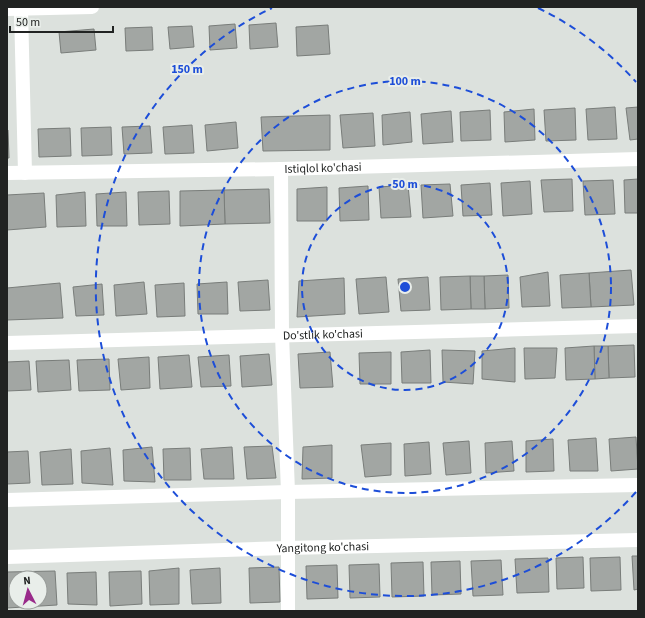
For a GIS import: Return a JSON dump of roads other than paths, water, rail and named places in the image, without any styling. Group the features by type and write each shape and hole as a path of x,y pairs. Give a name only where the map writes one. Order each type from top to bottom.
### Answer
{"street":[{"path":"25,173 14,9 92,7"},
{"name":"Istiqlol ko'chasi","path":"7,173 281,169 638,159"},
{"path":"281,169 282,335 288,492 288,611"},
{"name":"Do'stlik ko'chasi","path":"7,343 638,326"},
{"path":"7,500 288,492 638,485"},
{"name":"Yangitong ko'chasi","path":"7,557 287,548 638,540"}]}
